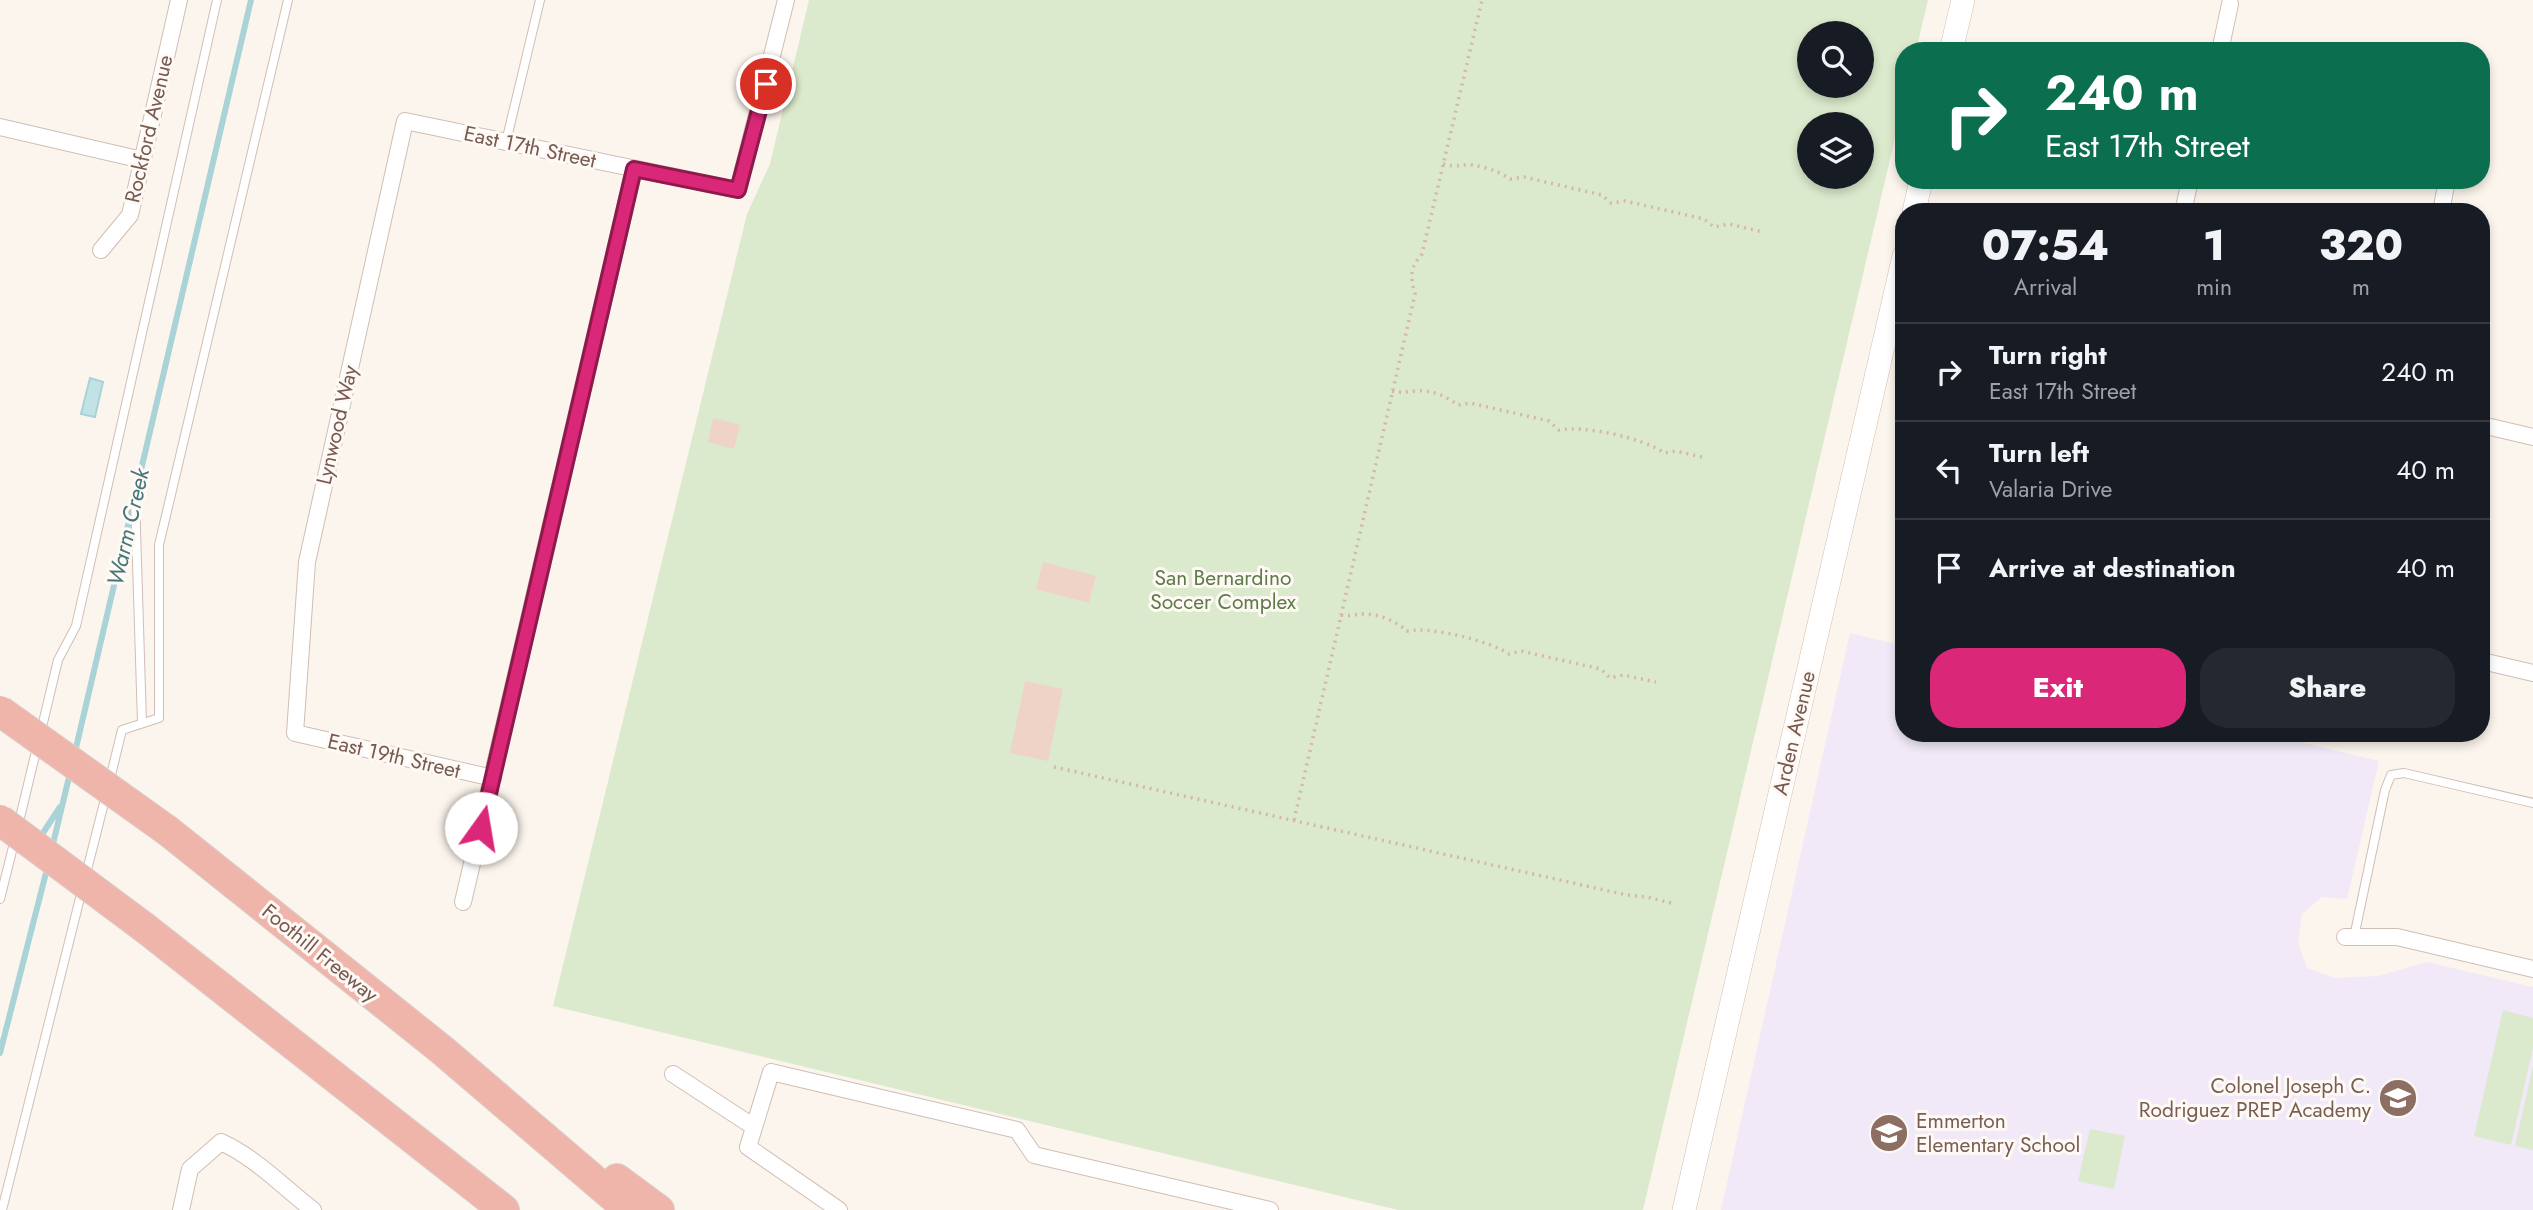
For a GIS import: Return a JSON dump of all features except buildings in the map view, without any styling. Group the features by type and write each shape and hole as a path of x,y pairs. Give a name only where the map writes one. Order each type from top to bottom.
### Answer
{"highway":[{"name":"Foothill Freeway","path":"0,711 168,831 442,1050 629,1210"},
{"path":"0,820 145,928 503,1209"},
{"path":"442,1050 659,1210"}],"street":[{"name":"Rockford Avenue","path":"101,250 130,215 179,0"},
{"name":"East 17th Street","path":"405,121 738,190 786,0"},
{"path":"1953,42 1963,0"},
{"path":"2222,42 2230,4"},
{"name":"Lynwood Way","path":"295,733 307,562 405,121"},
{"path":"0,127 142,160"},
{"path":"463,902 634,169"},
{"name":"Arden Avenue","path":"1684,1210 1895,311"},
{"path":"2490,427 2533,437"},
{"path":"2490,663 2533,673"},
{"name":"East 19th Street","path":"295,733 493,778"},
{"path":"2350,937 2397,937 2533,969"},
{"path":"839,1210 748,1147 771,1072 1017,1130 1034,1155 1244,1207 1269,1210"},
{"path":"673,1074 754,1127"},
{"path":"181,1210 190,1169 221,1142 265,1168 313,1210"}],"lane":[{"path":"0,899 58,660 76,626 217,0"},
{"path":"2,1210 122,730 159,718 159,545 288,0"},
{"path":"506,142 540,0"},
{"path":"135,497 142,723"},
{"path":"2350,937 2385,790 2391,775 2404,773 2533,803"}],"path":[{"path":"1294,820 1415,293 1410,276 1412,266 1422,254 1482,0"},
{"path":"1443,164 1458,168 1468,164 1500,172 1510,180 1524,177 1601,195 1611,203 1625,201 1704,219 1714,227 1729,224 1763,232"},
{"path":"1392,391 1403,393 1418,390 1446,396 1458,405 1470,403 1549,421 1559,430 1574,426 1651,444 1664,453 1676,451 1706,458"},
{"path":"1341,615 1349,617 1364,614 1397,622 1407,631 1420,628 1496,645 1509,654 1521,651 1601,669 1610,678 1623,675 1656,682"},
{"path":"1054,766 1675,904"}],"shaded area":[{"path":"1850,633 1895,644 1895,742 2300,742 2379,761 2347,899 2322,897 2302,914 2298,943 2307,968 2335,978 2378,976 2427,962 2533,987 2533,1210 1721,1210"}],"green space":[{"name":"San Bernardino Soccer Complex","path":"809,0 1928,0 1918,42 1895,42 1895,138 1643,1210 1398,1210 553,1006 747,214 770,164"},
{"path":"2503,1010 2533,1018 2533,1048 2511,1145 2474,1136"},
{"path":"2533,1066 2533,1150 2515,1146"},
{"path":"2090,1129 2125,1136 2114,1189 2078,1181"}],"water":[{"path":"90,378 103,382 95,417 81,414"}],"waterway":[{"name":"Warm Creek","path":"75,752 251,0"},
{"name":"Warm Creek","path":"52,848 70,773"},
{"path":"39,839 60,807"},
{"name":"Warm Creek","path":"0,1053 48,865"}],"place":[{"name":"Colonel Joseph C. Rodriguez PREP Academy","path":"2398,1098"},
{"name":"Emmerton Elementary School","path":"1889,1133"}],"route":[{"path":"481,828 634,169 738,190 766,84"}]}
